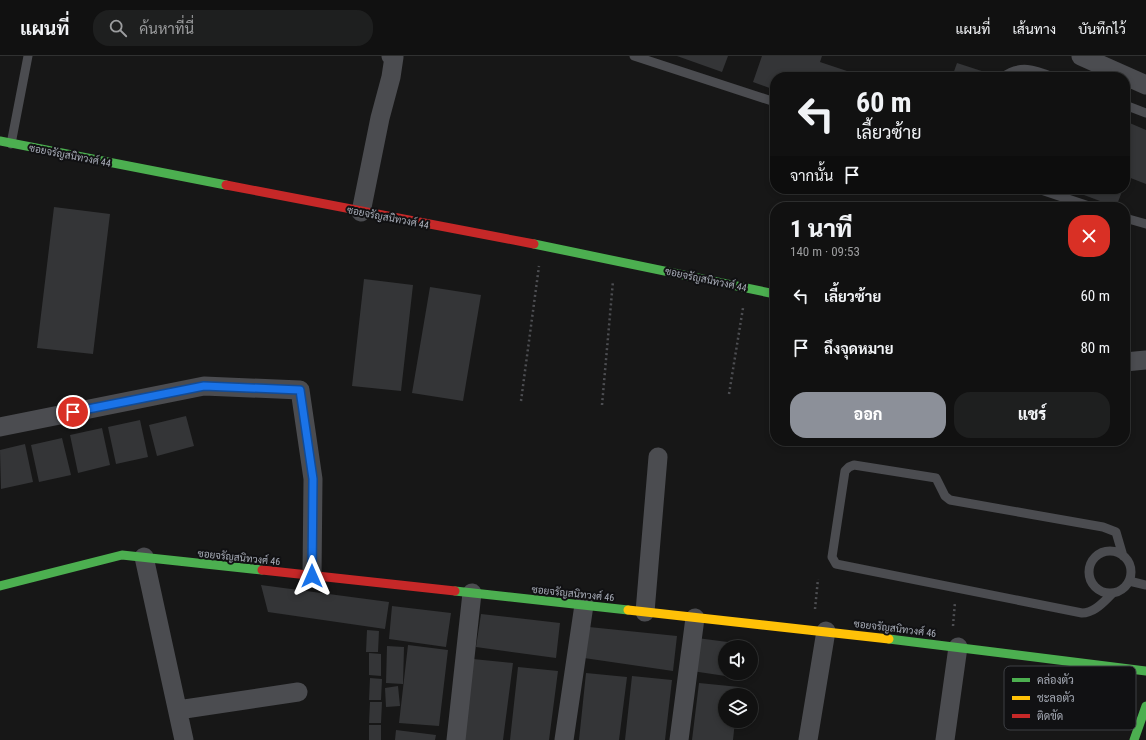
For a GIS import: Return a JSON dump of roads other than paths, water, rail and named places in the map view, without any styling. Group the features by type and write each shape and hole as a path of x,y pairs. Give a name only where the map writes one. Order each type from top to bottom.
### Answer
{"street":[{"path":"361,212 380,118 391,77 394,57 391,56"},
{"path":"1081,56 1117,72"},
{"path":"1130,78 1146,85"},
{"name":"ซอยจรัญสนิทวงศ์ 44","path":"0,141 542,246 770,293"},
{"path":"1130,362 1146,360"},
{"path":"0,427 204,386 300,390 313,479 312,576"},
{"path":"645,612 658,457"},
{"name":"ซอยจรัญสนิทวงศ์ 46","path":"0,586 122,555 695,618 819,630 1105,666"},
{"path":"144,558 184,740"},
{"path":"456,740 472,593"},
{"path":"564,740 584,605"},
{"path":"679,740 695,618"},
{"path":"808,740 819,630"},
{"path":"945,740 958,648"},
{"name":"ซอยจรัญสนิทวงศ์ 46","path":"1136,670 1146,671"},
{"path":"178,710 298,692"},
{"path":"1134,740 1146,706"}],"lane":[{"path":"11,144 28,56"},
{"path":"634,56 770,100"},
{"path":"1013,72 1030,68 1040,72"},
{"path":"1130,107 1146,113"},
{"path":"1053,194 1077,202"},
{"path":"1130,219 1146,224"},
{"path":"1113,592 1098,606 1087,613 1082,613 836,564 832,558 845,471 854,465 936,478 945,496 950,500 1103,526 1116,532 1123,556 1130,567 1129,581 1119,591 1106,592 1094,586 1089,573 1090,566 1093,560 1104,552 1111,551 1123,556"},
{"path":"1129,581 1146,586"}]}
